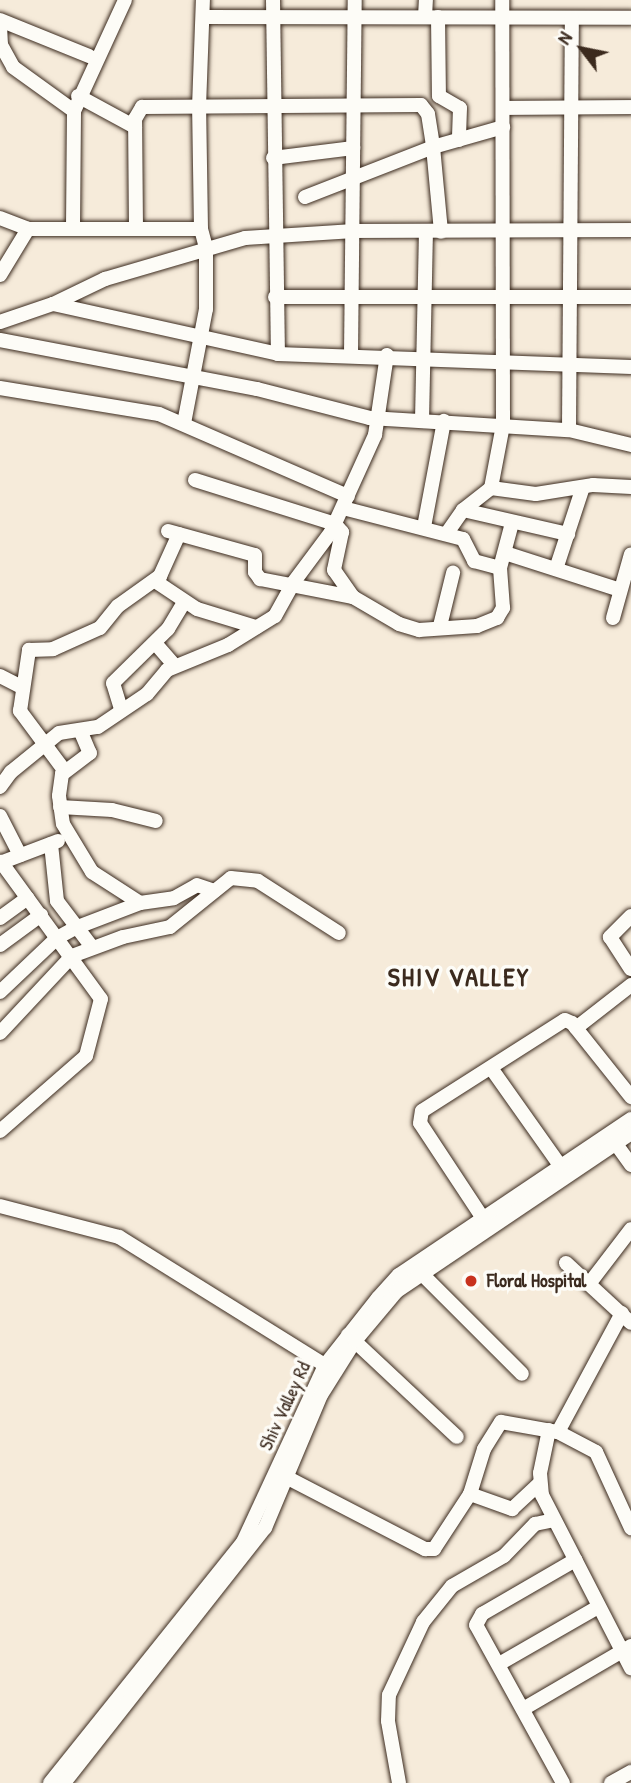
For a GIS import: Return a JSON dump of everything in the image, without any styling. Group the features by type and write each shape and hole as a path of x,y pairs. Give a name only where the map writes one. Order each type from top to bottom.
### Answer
{"street":[{"path":"73,227 74,111 78,96 125,0"},
{"path":"184,423 206,309 206,248 201,229 199,107 204,0"},
{"path":"274,0 273,235 278,354"},
{"path":"351,355 356,178 351,106 355,0"},
{"path":"426,0 432,17 439,96 460,108 459,140"},
{"path":"447,533 463,510 491,488 503,425 502,0"},
{"path":"204,18 631,18"},
{"path":"569,430 572,362 572,18"},
{"path":"0,20 89,57"},
{"path":"0,26 1,45 13,67 74,111"},
{"path":"78,96 135,128"},
{"path":"136,228 135,128 142,107 274,109 421,105 428,114 433,147 434,232 426,298 422,421"},
{"path":"503,108 631,107"},
{"path":"305,197 433,147 503,127"},
{"path":"274,158 353,148"},
{"path":"0,218 28,229 201,229"},
{"path":"0,275 28,229"},
{"path":"0,322 52,304 105,279 206,248 273,235 354,231 502,233 631,230"},
{"path":"275,297 353,294 426,298 631,297"},
{"path":"52,304 278,354 387,355 631,367"},
{"path":"0,342 193,377 381,419 569,430 631,445"},
{"path":"0,787 42,745 64,730 99,727 121,709 147,694 163,673 207,655 275,616 293,583 335,524 346,502 381,419 387,355"},
{"path":"0,388 138,408 184,423 346,502 466,541 477,564 500,568"},
{"path":"424,527 444,421"},
{"path":"195,480 335,524 342,532 334,570 354,597"},
{"path":"491,488 536,494 583,487 631,487"},
{"path":"556,569 583,487"},
{"path":"463,510 568,534"},
{"path":"140,903 92,872 68,836 60,807 64,770 42,745 20,711 20,685 32,647 53,649 89,634 118,606 155,582 173,533 249,553 257,558 256,576 354,597 410,628 477,626 497,618 503,608 500,568 512,523"},
{"path":"505,553 620,590"},
{"path":"613,618 631,554"},
{"path":"440,626 453,573"},
{"path":"155,582 184,602 256,627"},
{"path":"121,709 113,683 155,643 184,602"},
{"path":"155,643 175,666"},
{"path":"0,676 20,685"},
{"path":"64,770 89,757 80,730"},
{"path":"60,807 112,810 156,821"},
{"path":"0,816 20,855"},
{"path":"0,1131 78,1065 92,1045 101,999 1,862 68,836"},
{"path":"51,844 57,901 92,947"},
{"path":"0,1033 72,956 92,947 170,927 231,878 258,881 339,933"},
{"path":"0,992 57,938 75,928 140,903 174,898 197,885 214,891"},
{"path":"0,918 28,898"},
{"path":"0,945 41,915"},
{"path":"631,916 610,937 631,969"},
{"path":"576,1028 631,985"},
{"path":"486,1223 419,1119 422,1111 560,1021 568,1020 631,1097"},
{"path":"491,1068 561,1167"},
{"name":"Shiv Valley Rd","path":"64,1783 246,1556 265,1528 321,1395 350,1337 420,1272 561,1167 631,1119"},
{"name":"Shiv Valley Rd","path":"50,1783 243,1542 325,1365 399,1275 631,1133"},
{"path":"615,1144 631,1165"},
{"path":"0,1206 119,1237 325,1365"},
{"path":"589,1284 631,1229"},
{"path":"470,1494 512,1509 540,1483 554,1431 626,1318 566,1263"},
{"path":"420,1272 522,1374"},
{"path":"350,1337 457,1437"},
{"path":"286,1477 430,1550 470,1494 484,1449 501,1422 554,1431 596,1452 631,1528"},
{"path":"540,1483 554,1520 598,1607 627,1648 631,1668"},
{"path":"398,1783 388,1721 389,1695 423,1622 452,1586 505,1556 535,1524 554,1520"},
{"path":"563,1783 499,1664 477,1629 479,1618 575,1560"},
{"path":"499,1664 598,1607"},
{"path":"523,1709 627,1648"},
{"path":"611,1783 631,1772"}],"place":[{"name":"Floral Hospital","path":"471,1281"}],"district":[{"name":"SHIV VALLEY","path":"459,977"}]}
